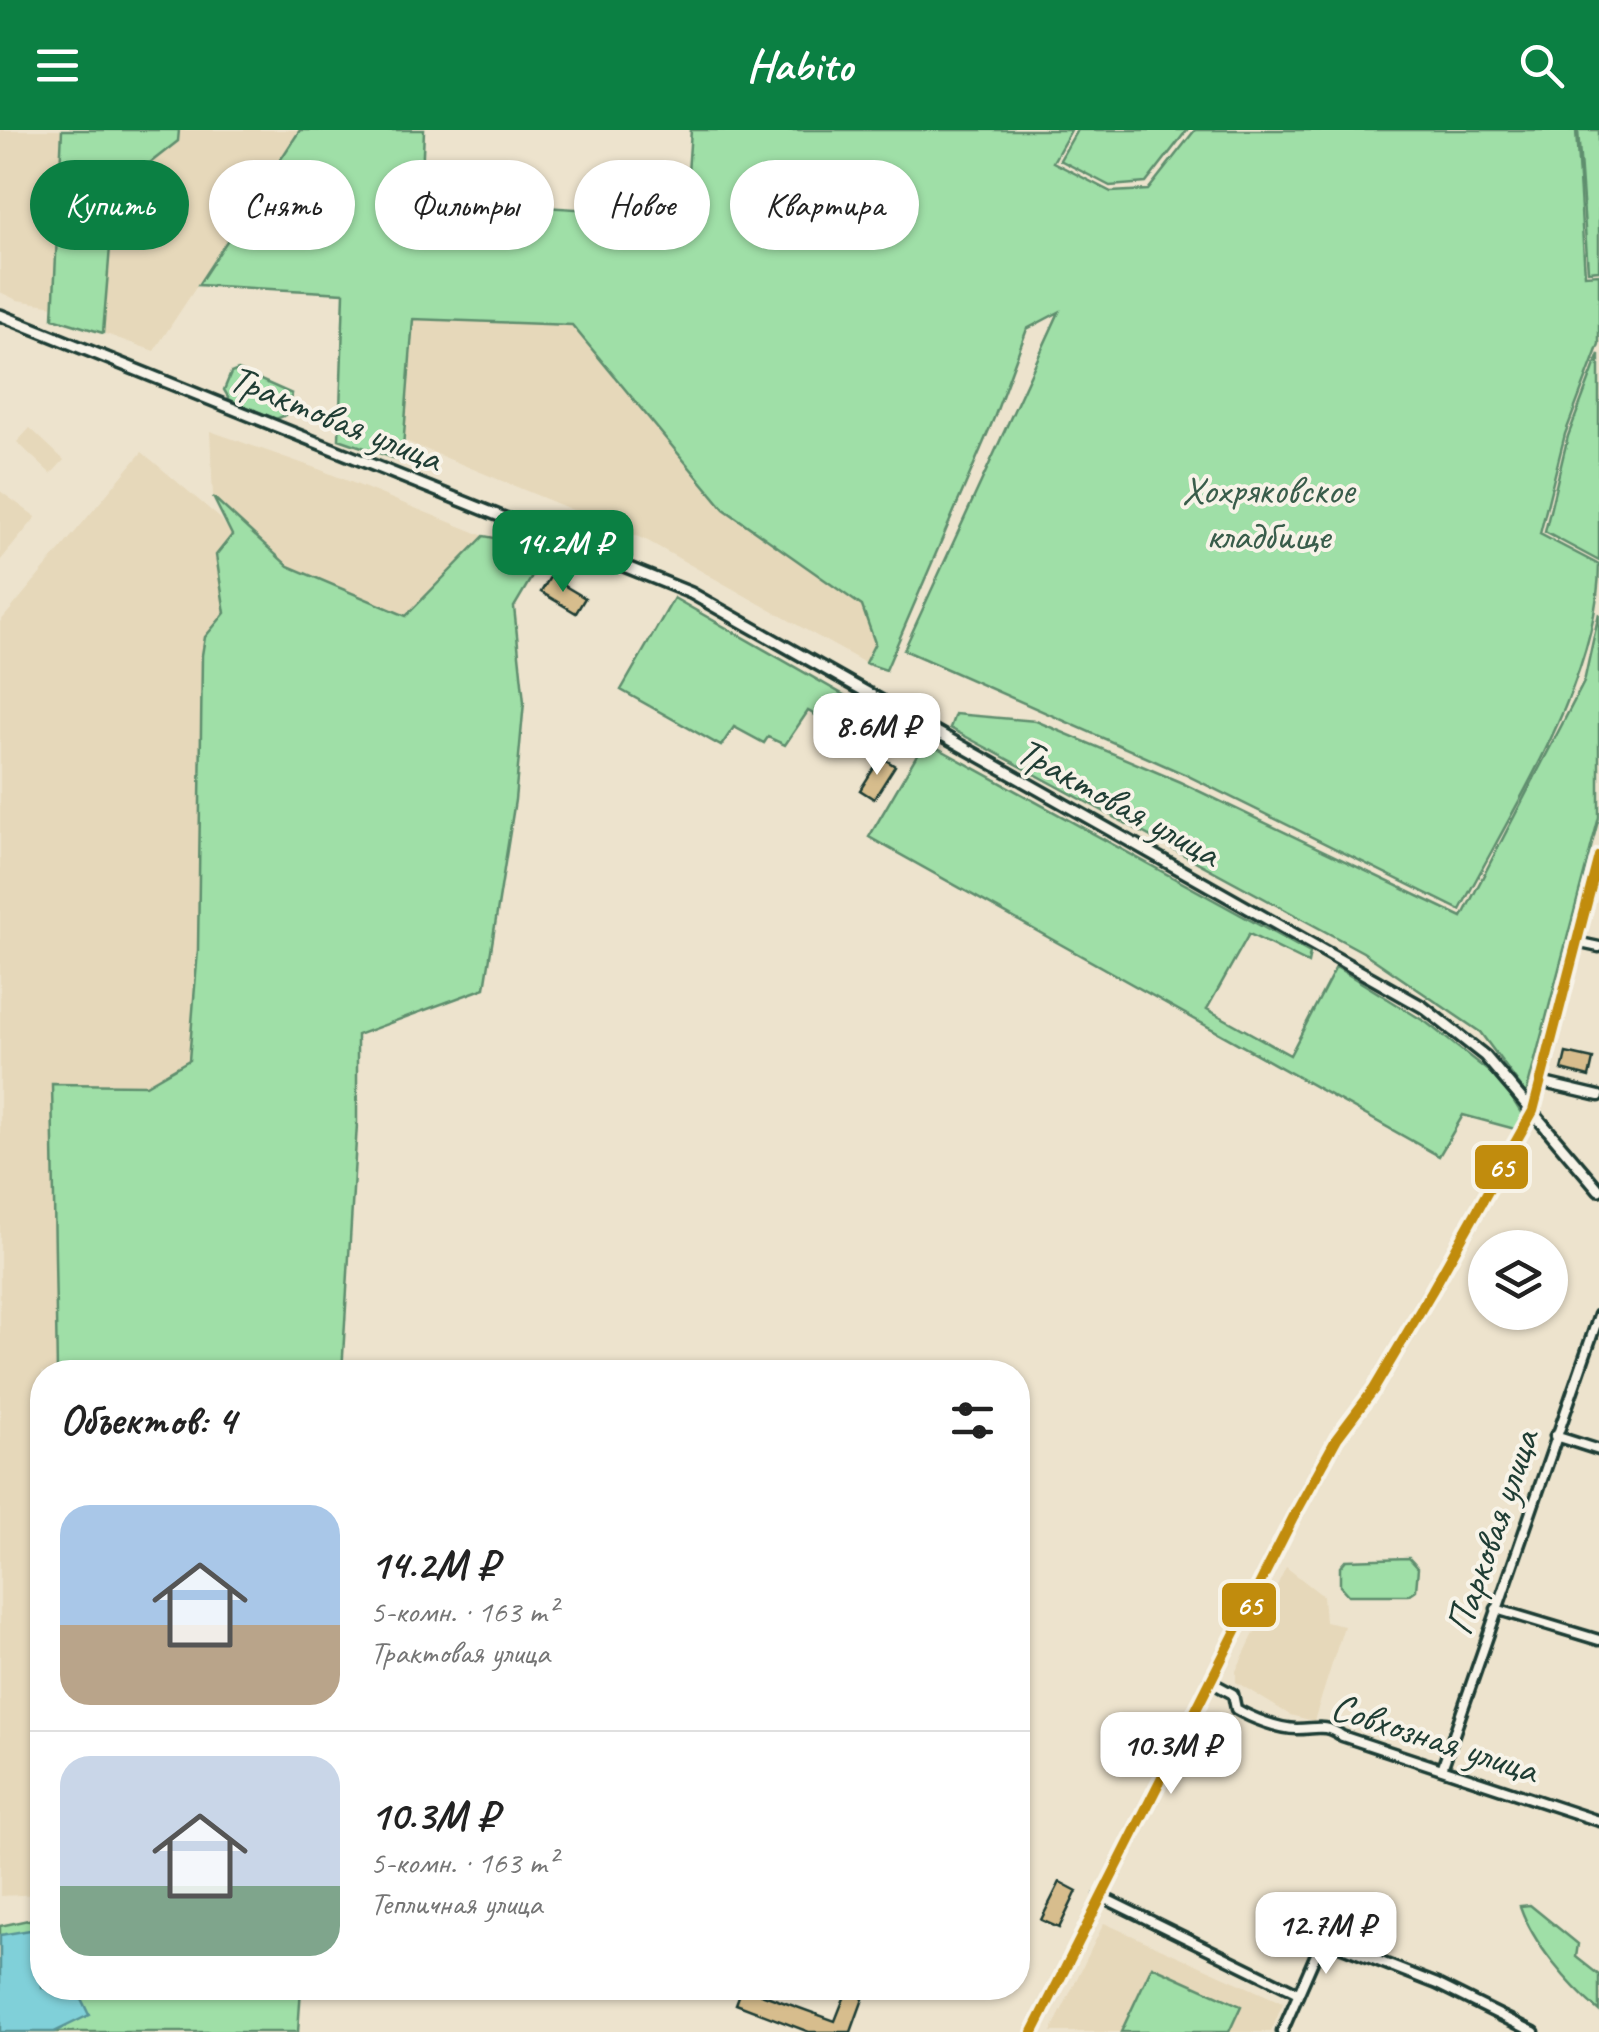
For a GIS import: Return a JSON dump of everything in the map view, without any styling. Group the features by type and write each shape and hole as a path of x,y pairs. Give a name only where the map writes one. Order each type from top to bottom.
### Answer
{"street":[{"name":"Трактовая улица","path":"0,314 691,593 1422,1007 1485,1056 1599,1190"},
{"path":"1033,2032 1209,1681 1337,1438 1393,1356 1533,1111 1599,856"},
{"path":"1576,942 1599,947"},
{"path":"1540,1082 1599,1096"},
{"name":"Парковая улица","path":"1442,1769 1599,1315"},
{"path":"1555,1436 1599,1450"},
{"path":"1496,1609 1599,1640"},
{"name":"Совхозная улица","path":"1209,1681 1233,1694 1236,1709 1247,1716 1297,1729 1323,1725 1342,1736 1599,1821"},
{"path":"1100,1896 1298,1993"},
{"path":"1282,2032 1320,1945 1332,1944 1438,1984 1534,2032"}],"shaded area":[{"path":"0,130 62,130 61,160 30,160 30,250 57,250 54,306 17,300 0,292"},
{"path":"179,130 300,130 280,160 209,160 209,250 221,250 154,351 103,333 110,250 189,250 189,160 154,160 178,142"},
{"path":"413,319 572,325 724,509 862,606 875,643 865,663 648,541 403,440"},
{"path":"30,428 64,460 51,474 17,442"},
{"path":"210,431 321,470 484,536 406,617 288,566 213,497"},
{"path":"142,452 221,519 232,535 216,555 226,613 205,637 202,655 198,950 189,1060 146,1085 52,1084 57,1360 30,1360 30,1895 0,1896 0,622"},
{"path":"0,491 36,517 0,561"},
{"path":"1286,1567 1323,1596 1325,1622 1344,1626 1314,1721 1290,1715 1236,1682 1236,1671"},
{"path":"1104,1923 1283,2003 1271,2032 1051,2032"}],"green space":[{"path":"62,130 179,130 178,141 154,160 61,160"},
{"name":"Хохряковское кладбище","path":"300,130 424,130 423,160 375,160 375,250 554,250 554,208 574,209 574,250 710,250 710,160 689,160 691,130 1071,130 1053,162 1111,192 1148,190 1195,130 1576,130 1585,275 1599,274 1599,344 1565,434 1540,534 1599,565 1595,608 1569,698 1527,787 1460,910 1184,774 904,650 1059,312 1027,329 994,418 886,670 865,663 875,643 862,606 724,509 572,325 413,319 402,461 339,439 344,293 198,285 221,250 355,250 355,160 280,160"},
{"path":"1077,130 1187,130 1146,183 1110,186 1060,160"},
{"path":"1578,130 1599,130 1599,270 1588,271"},
{"path":"56,250 110,250 103,333 53,318"},
{"path":"1599,354 1599,561 1545,532 1568,436"},
{"path":"238,370 292,394 286,415 276,419 230,400 224,390 231,373"},
{"path":"213,497 288,566 406,616 484,536 549,548 514,607 524,702 515,800 485,988 357,1035 357,1124 343,1360 57,1360 52,1084 146,1085 189,1060 198,950 202,655 205,637 225,613 216,555 232,535"},
{"path":"674,598 884,718 868,745 808,711 785,745 768,737 764,743 734,727 721,746 621,690"},
{"path":"1599,613 1599,817 1526,1094 1480,1032 1363,952 950,728 955,714 1036,721 1180,782 1462,917 1584,682"},
{"path":"925,741 1310,953 1308,963 1249,934 1207,1009 1290,1055 1336,967 1427,1023 1502,1082 1523,1116 1515,1129 1463,1115 1439,1156 869,837"},
{"path":"1409,1558 1418,1568 1416,1590 1409,1595 1348,1595 1340,1586 1340,1567 1346,1560"},
{"path":"1530,1905 1578,1944 1576,1957 1599,1975 1599,2011 1543,1949 1520,1906"},
{"path":"30,1920 30,2000 300,2000 298,2032 0,2032 0,1926"},
{"path":"1152,1966 1241,2006 1229,2032 1121,2032"}],"water":[{"path":"30,1930 30,2000 82,2000 89,2015 54,2032 0,2032 0,1935"}],"building":[{"path":"550,577 585,598 576,613 541,592"},
{"path":"881,757 895,766 874,799 860,790"},
{"path":"1566,1053 1593,1059 1589,1077 1562,1070"},
{"path":"1060,1882 1077,1891 1059,1928 1041,1920"},
{"path":"738,2000 777,2000 835,2021 843,2000 863,2000 851,2032 809,2032 736,2004"}],"transit line":[{"name":"65","path":"1033,2032 1293,1518 1337,1438 1374,1389 1432,1291 1533,1111 1599,856"}]}
